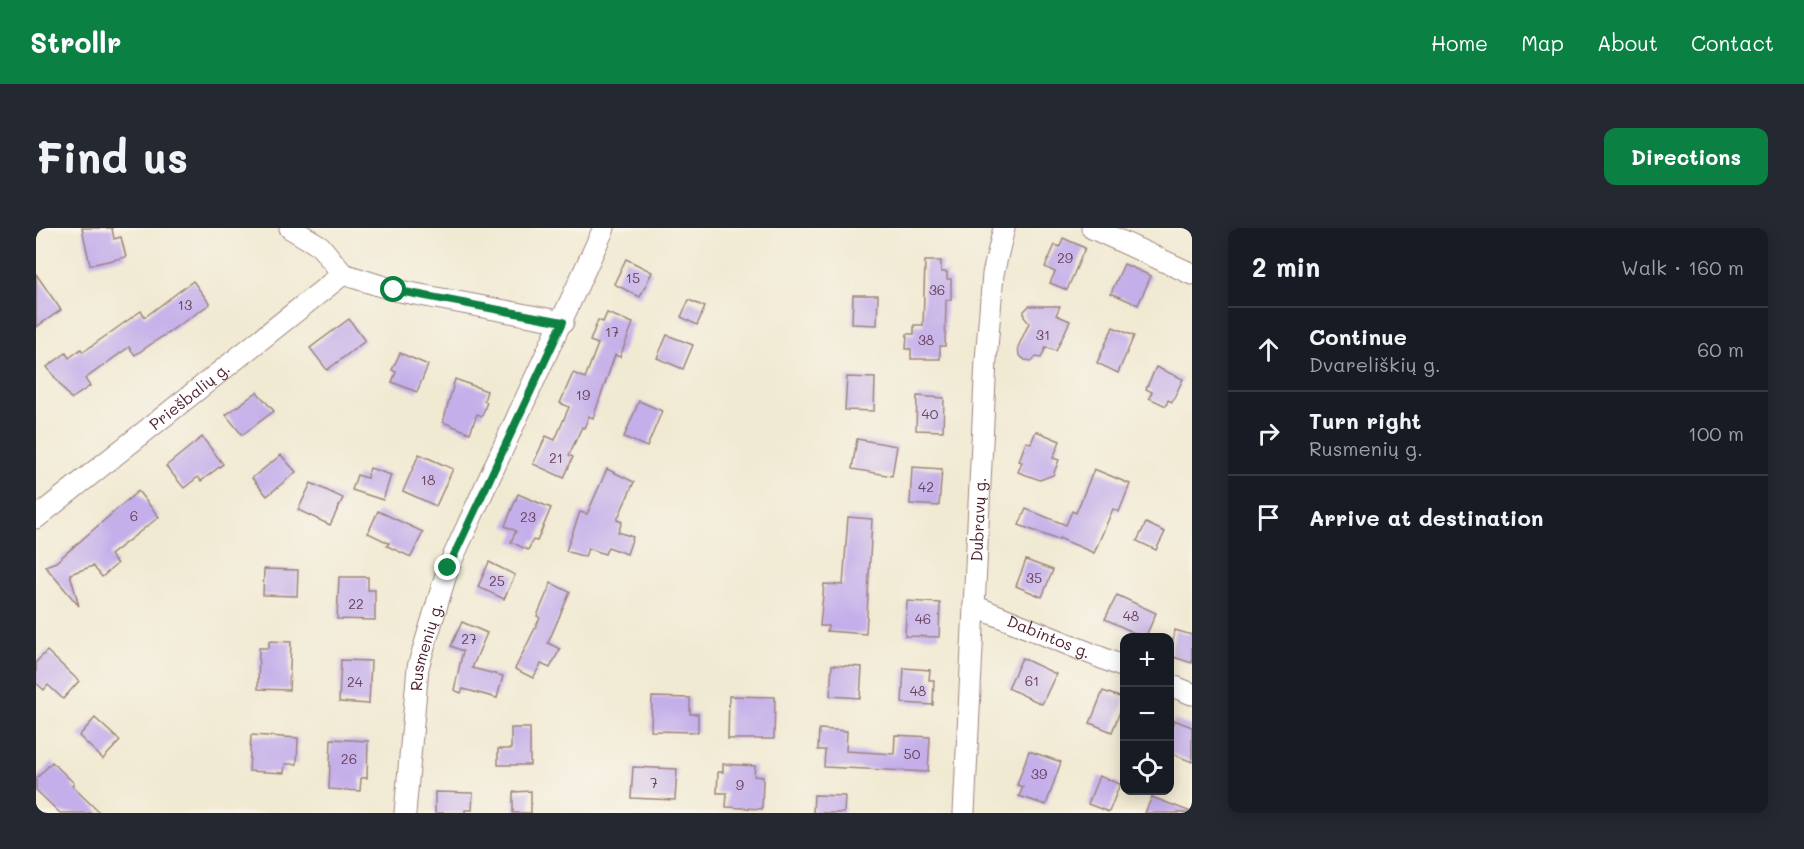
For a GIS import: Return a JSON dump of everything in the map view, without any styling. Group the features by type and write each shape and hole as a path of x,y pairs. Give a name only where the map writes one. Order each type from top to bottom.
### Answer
{"street":[{"path":"290,228 320,246 344,274 394,290 563,322"},
{"name":"Rusmenių g.","path":"405,813 418,666 448,568 563,322 604,228"},
{"name":"Dubravų g.","path":"964,813 993,274 1004,228"},
{"path":"1092,228 1192,274"},
{"name":"Priešbalių g.","path":"36,518 344,274"},
{"name":"Dabintos g.","path":"974,606 1120,665"},
{"path":"1174,687 1192,694"}],"building":[{"path":"82,228 112,228 114,239 121,237 126,257 90,265"},
{"path":"1063,238 1085,248 1067,290 1050,283 1055,272 1045,267 1055,245 1060,247"},
{"path":"626,259 652,272 640,297 614,284"},
{"path":"925,261 941,261 941,272 947,272 947,279 951,279 951,300 946,300 945,346 940,346 940,359 911,359 911,349 906,349 907,334 914,334 914,325 923,325"},
{"path":"1124,264 1151,276 1138,305 1111,293"},
{"path":"36,274 61,310 36,327"},
{"path":"193,281 210,304 135,355 129,347 85,379 90,386 71,399 47,367 66,353 69,358 81,349 83,352 141,311 145,317"},
{"path":"853,295 878,295 877,325 852,324"},
{"path":"689,300 705,307 697,325 681,317"},
{"path":"1029,306 1060,306 1056,315 1070,321 1056,351 1046,347 1041,358 1036,357 1032,361 1025,360 1019,355 1018,347 1029,323 1024,317 1024,311"},
{"path":"607,313 633,323 620,357 615,355 593,418 589,416 569,455 573,457 564,478 533,464 546,436 555,440 569,407 560,403 573,373 585,378 598,344 590,341 598,320 603,322"},
{"path":"349,319 365,341 327,370 310,348"},
{"path":"1113,327 1134,336 1118,373 1097,363"},
{"path":"667,335 693,345 683,369 657,358"},
{"path":"400,353 428,365 417,392 392,382 396,372 392,370"},
{"path":"1156,367 1183,379 1172,402 1168,400 1166,406 1149,398 1152,392 1146,389"},
{"path":"847,377 875,378 874,411 845,410"},
{"path":"455,379 487,391 484,401 487,402 482,416 477,414 470,433 443,422"},
{"path":"257,392 274,411 242,435 226,415"},
{"path":"917,396 944,398 943,431 916,430"},
{"path":"639,401 662,411 647,447 624,437"},
{"path":"1036,431 1060,441 1053,458 1059,460 1053,475 1040,480 1018,472 1022,462 1019,461 1026,442 1031,443"},
{"path":"202,437 223,464 201,481 198,477 184,488 166,466"},
{"path":"857,439 897,446 892,476 852,469"},
{"path":"419,454 453,469 436,506 403,491"},
{"path":"281,455 296,472 267,496 252,478"},
{"path":"912,467 942,469 939,506 910,504"},
{"path":"370,468 391,475 383,500 352,490 357,475 367,478"},
{"path":"607,469 634,482 617,520 622,522 618,532 633,537 627,554 608,547 605,554 588,548 585,557 566,551 580,512 587,514"},
{"path":"1094,469 1130,484 1119,512 1113,509 1094,553 1059,538 1058,540 1019,525 1026,509 1066,525 1072,511 1076,513"},
{"path":"311,483 343,498 330,525 298,510"},
{"path":"138,491 159,517 110,555 117,564 102,577 93,566 70,574 79,606 45,566 56,562"},
{"path":"518,494 551,508 537,541 533,540 528,550 511,542 516,531 505,526"},
{"path":"378,511 423,532 411,557 387,546 389,543 368,533"},
{"path":"848,517 872,519 866,634 827,631 828,626 820,626 824,584 843,585"},
{"path":"1146,523 1165,532 1156,550 1137,541"},
{"path":"1026,560 1053,570 1042,597 1016,586"},
{"path":"489,562 515,575 504,599 478,587"},
{"path":"264,569 298,570 297,596 263,595"},
{"path":"339,577 368,577 368,590 375,590 375,620 337,619"},
{"path":"551,583 570,592 548,643 560,649 550,668 541,664 533,678 515,669 540,618 537,616"},
{"path":"1117,595 1156,613 1147,633 1134,633 1105,619"},
{"path":"907,601 940,603 939,637 905,636"},
{"path":"462,622 487,633 472,668 503,676 497,698 463,689 461,693 454,690 463,651 451,646"},
{"path":"1175,630 1192,635 1192,663 1174,657"},
{"path":"269,641 291,642 289,690 258,689 259,648 269,648"},
{"path":"47,651 79,681 63,699 48,685 44,690 36,683 36,662"},
{"path":"1022,658 1056,674 1042,704 1008,688"},
{"path":"341,660 371,661 369,704 339,702"},
{"path":"832,665 862,667 860,698 830,696"},
{"path":"904,668 930,670 929,680 934,680 933,705 902,703"},
{"path":"1103,691 1120,697 1120,712 1112,732 1090,723"},
{"path":"729,696 775,697 774,739 728,739"},
{"path":"652,697 690,698 690,714 698,714 698,732 651,731"},
{"path":"95,718 120,741 103,759 79,736"},
{"path":"1174,720 1192,727 1192,762 1174,755"},
{"path":"511,728 530,728 530,765 498,765 498,749 511,749"},
{"path":"819,729 847,731 846,751 894,754 895,735 930,737 928,772 824,767 825,750 818,750"},
{"path":"251,735 298,738 297,764 285,764 284,773 249,771"},
{"path":"331,739 368,741 367,778 361,778 360,791 329,789"},
{"path":"1029,751 1061,762 1046,805 1019,796 1023,787 1017,785"},
{"path":"52,762 74,783 72,786 100,813 60,813 36,790 36,779"},
{"path":"723,764 755,766 754,776 763,777 762,809 726,807 727,793 717,793 718,772 723,772"},
{"path":"633,767 677,769 675,800 631,798"},
{"path":"1099,776 1120,784 1109,812 1088,804"},
{"path":"531,791 531,813 513,813 513,792"},
{"path":"435,792 473,793 472,810 465,810 465,813 435,813"},
{"path":"814,795 845,796 844,813 813,813"},
{"path":"1152,797 1191,812 1191,813 1145,813"}],"route":[{"path":"394,290 469,302 563,322 448,568"}]}
